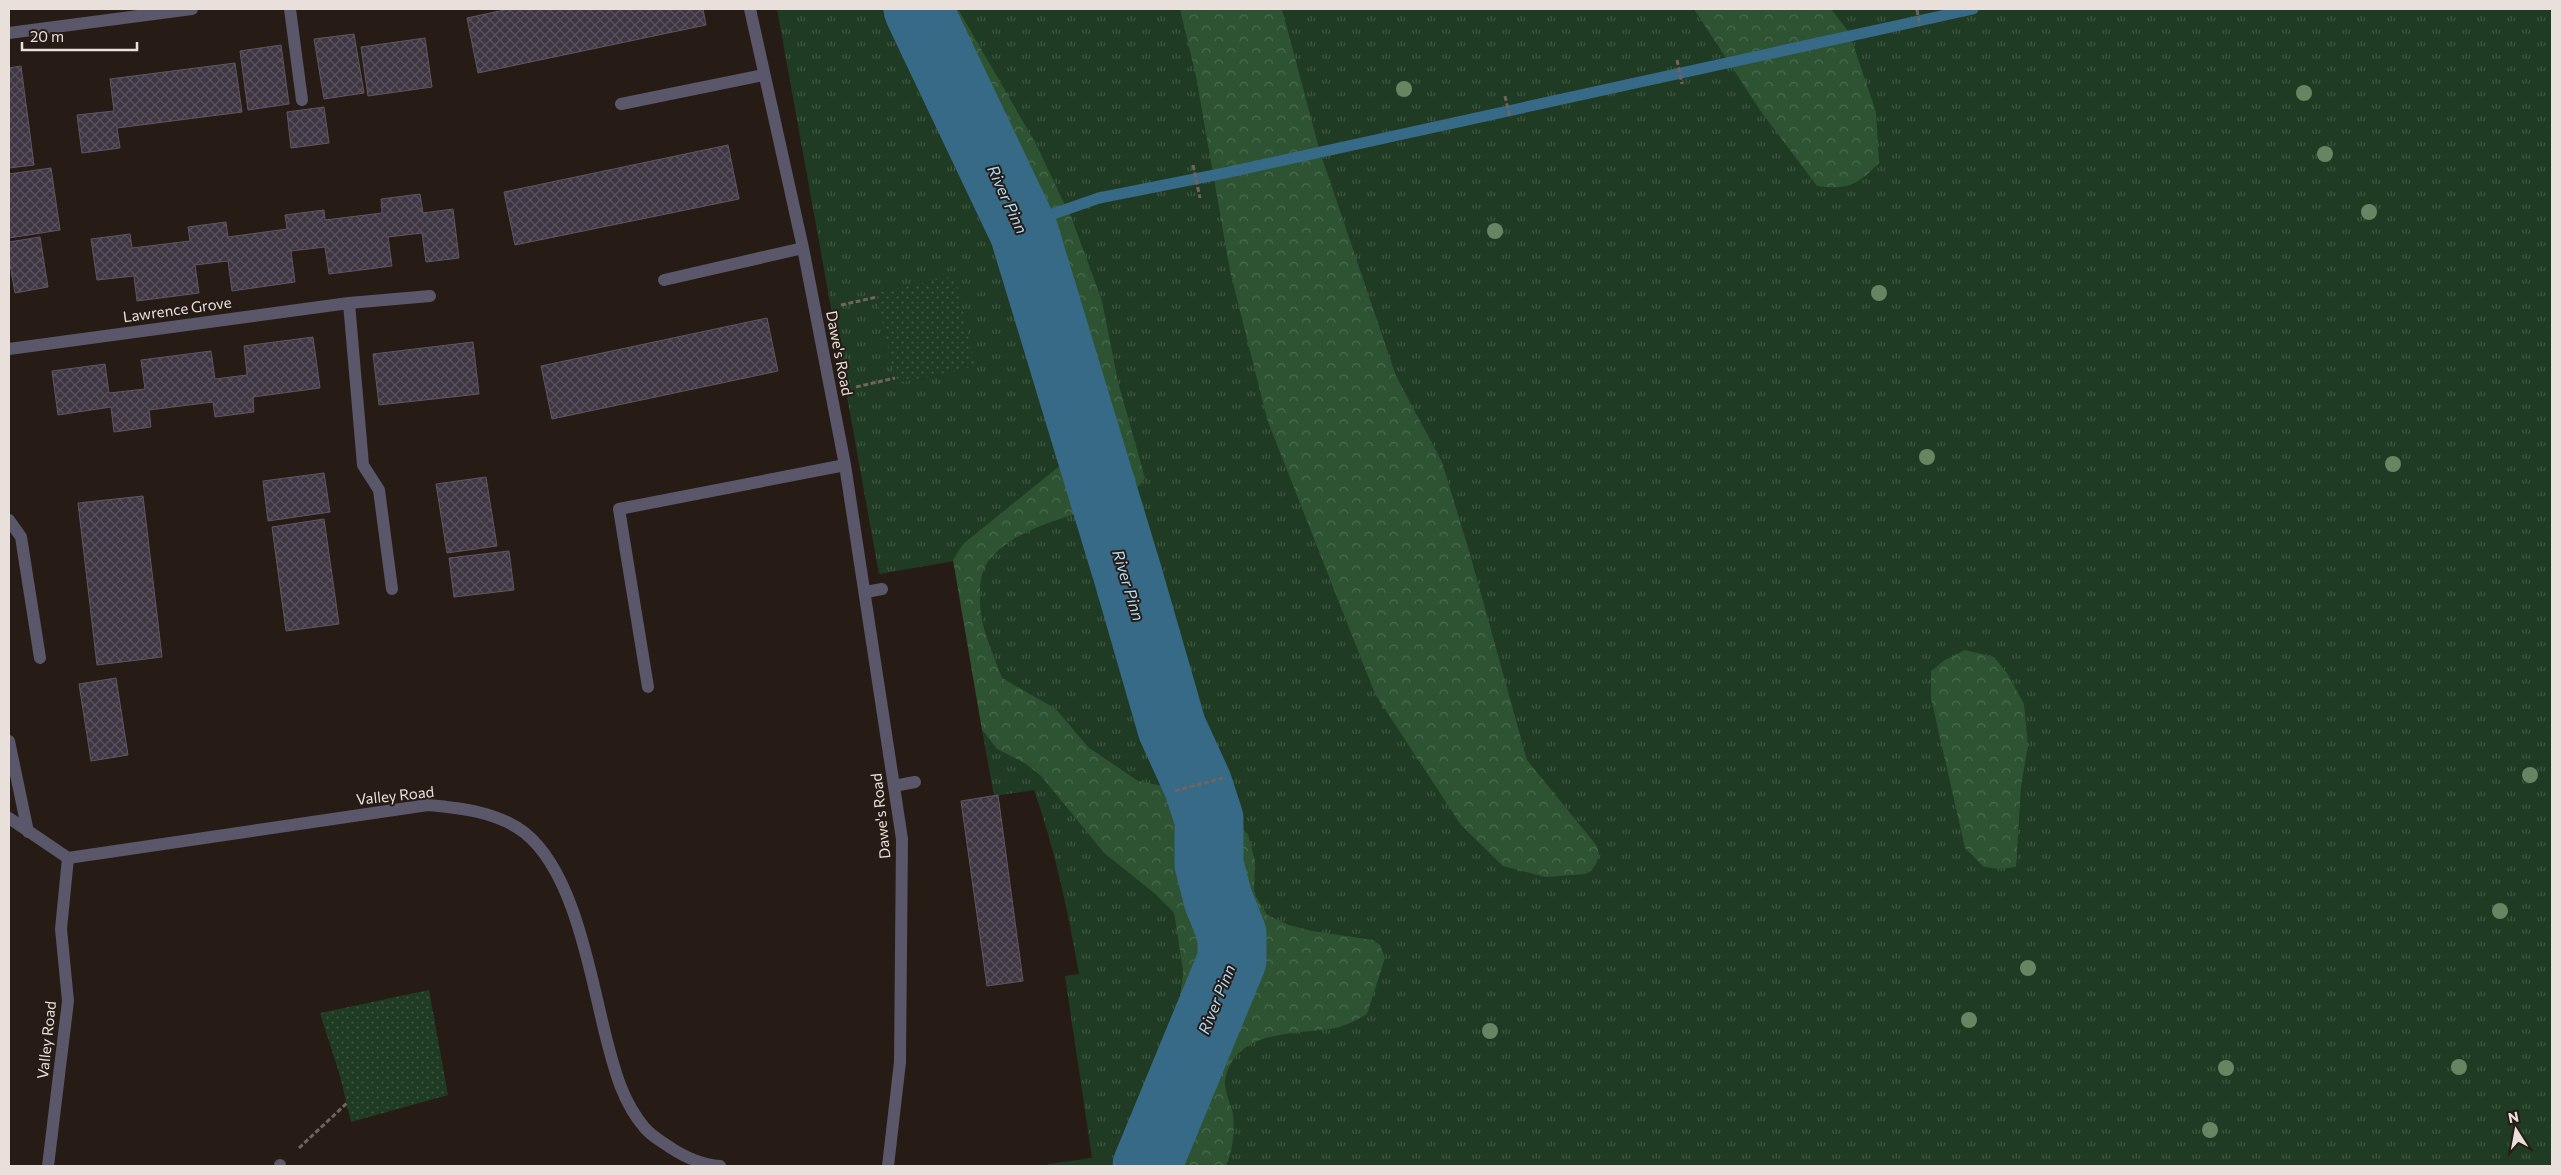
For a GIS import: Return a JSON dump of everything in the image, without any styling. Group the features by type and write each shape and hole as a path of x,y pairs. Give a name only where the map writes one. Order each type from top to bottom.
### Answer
{"street":[{"path":"9,33 192,9"},
{"path":"290,9 302,100"},
{"name":"Dawe's Road","path":"750,9 802,248 845,465 866,592 902,839 900,1062 888,1166"},
{"path":"621,104 764,75"},
{"path":"664,280 802,248"},
{"name":"Lawrence Grove","path":"9,348 349,302 430,296"},
{"path":"349,302 363,465 379,490 392,589"},
{"path":"648,687 619,509 845,465"},
{"path":"9,520 21,537 40,658"},
{"path":"866,592 882,589"},
{"path":"9,741 28,832"},
{"path":"894,786 915,782"},
{"name":"Valley Road","path":"48,1166 68,1001 61,929 68,858 428,805 483,814 512,825 535,843 554,869 569,897 617,1078 629,1106 652,1136 696,1161 720,1166"},
{"path":"9,818 68,858"}],"path":[{"path":"1916,10 1920,26"},
{"path":"1677,60 1682,84"},
{"path":"1505,96 1510,118"},
{"path":"1193,165 1199,196"},
{"path":"815,311 877,297"},
{"path":"831,393 895,378"},
{"path":"1176,791 1222,778"},
{"path":"280,1166 347,1103"}],"green space":[{"path":"777,9 901,9 1015,237 1040,314 1044,395 1050,414 1061,433 1066,457 1090,451 1024,232 918,9 2552,9 2552,1166 1049,1166 1048,1164 1092,1158 1065,976 1079,974 1060,881 1034,790 994,796 982,730 997,749 1026,764 1041,776 1104,853 1155,894 1174,913 1183,972 1169,1064 1161,1096 1215,935 1062,781 981,648 972,558 879,574"},
{"path":"901,9 958,9 1036,144 1073,222 1102,301 1118,382 1145,478 1136,489 1118,499 1053,521 1023,534 1009,542 987,563 981,583 981,614 1002,678 1056,709 1088,747 1138,781 1163,786 1179,800 1195,801 1224,812 1248,834 1255,861 1254,893 1267,915 1289,925 1312,931 1373,940 1380,945 1385,958 1367,1014 1336,1028 1269,1037 1241,1051 1231,1064 1225,1085 1233,1114 1234,1134 1226,1166 1135,1166 1137,1152 1159,1101 1169,1064 1177,1018 1183,972 1174,913 1155,894 1104,853 1041,776 1026,764 997,749 982,730 953,560 963,544 1062,464 1066,457 1065,445 1044,395 1040,313 1015,237"},
{"path":"1180,9 1282,9 1320,152 1396,376 1442,462 1470,554 1527,760 1597,846 1599,855 1596,864 1591,871 1585,874 1545,877 1503,866 1461,825 1375,694 1267,419 1230,271 1196,76"},
{"path":"1694,9 1831,9 1849,32 1876,112 1879,163 1865,176 1852,184 1837,187 1817,186 1762,113"},
{"path":"955,276 975,366 896,384 876,293"},
{"path":"1965,650 1994,657 2007,673 2024,704 2028,745 2021,786 2016,867 2000,869 1984,867 1965,848 1931,698 1931,671 1945,660"},
{"path":"429,990 448,1095 351,1122 340,1076 320,1013"}],"building":[{"path":"509,9 703,9 706,25 478,73 467,18"},
{"path":"354,34 364,93 324,99 314,39"},
{"path":"425,38 432,87 368,96 361,47"},
{"path":"281,45 289,104 248,110 240,51"},
{"path":"235,63 242,112 117,128 120,148 82,153 77,115 114,111 110,79"},
{"path":"21,66 34,165 9,168 9,68"},
{"path":"324,107 329,143 291,148 287,112"},
{"path":"728,145 739,199 515,245 504,192"},
{"path":"51,168 60,230 9,238 9,174"},
{"path":"420,194 423,213 453,209 459,258 426,262 422,233 388,237 392,266 329,274 325,247 291,251 295,282 232,291 228,261 195,265 199,293 137,301 134,276 97,280 91,239 130,234 132,248 190,241 188,227 226,222 228,237 287,229 285,215 324,210 325,220 382,213 381,199"},
{"path":"40,237 48,287 15,293 9,259 9,242"},
{"path":"767,318 778,371 552,419 541,366"},
{"path":"313,337 320,388 253,397 254,412 215,417 213,402 149,410 151,427 114,432 111,407 58,415 52,371 105,364 109,393 145,389 141,360 211,351 215,379 247,375 244,346"},
{"path":"473,342 479,394 379,405 373,354"},
{"path":"324,473 330,512 268,521 263,481"},
{"path":"486,477 497,546 447,553 436,484"},
{"path":"143,496 162,657 97,665 78,503"},
{"path":"324,519 339,624 286,631 272,527"},
{"path":"509,551 514,590 454,597 449,558"},
{"path":"116,678 128,755 91,761 79,684"},
{"path":"998,795 1023,981 987,986 961,801"}],"waterway":[{"name":"River Pinn","path":"918,9 1024,232 1172,728 1198,785 1209,819 1209,864 1218,899 1232,934 1232,960 1147,1166"},
{"path":"1021,225 1099,198 1225,173 1973,9"}]}
